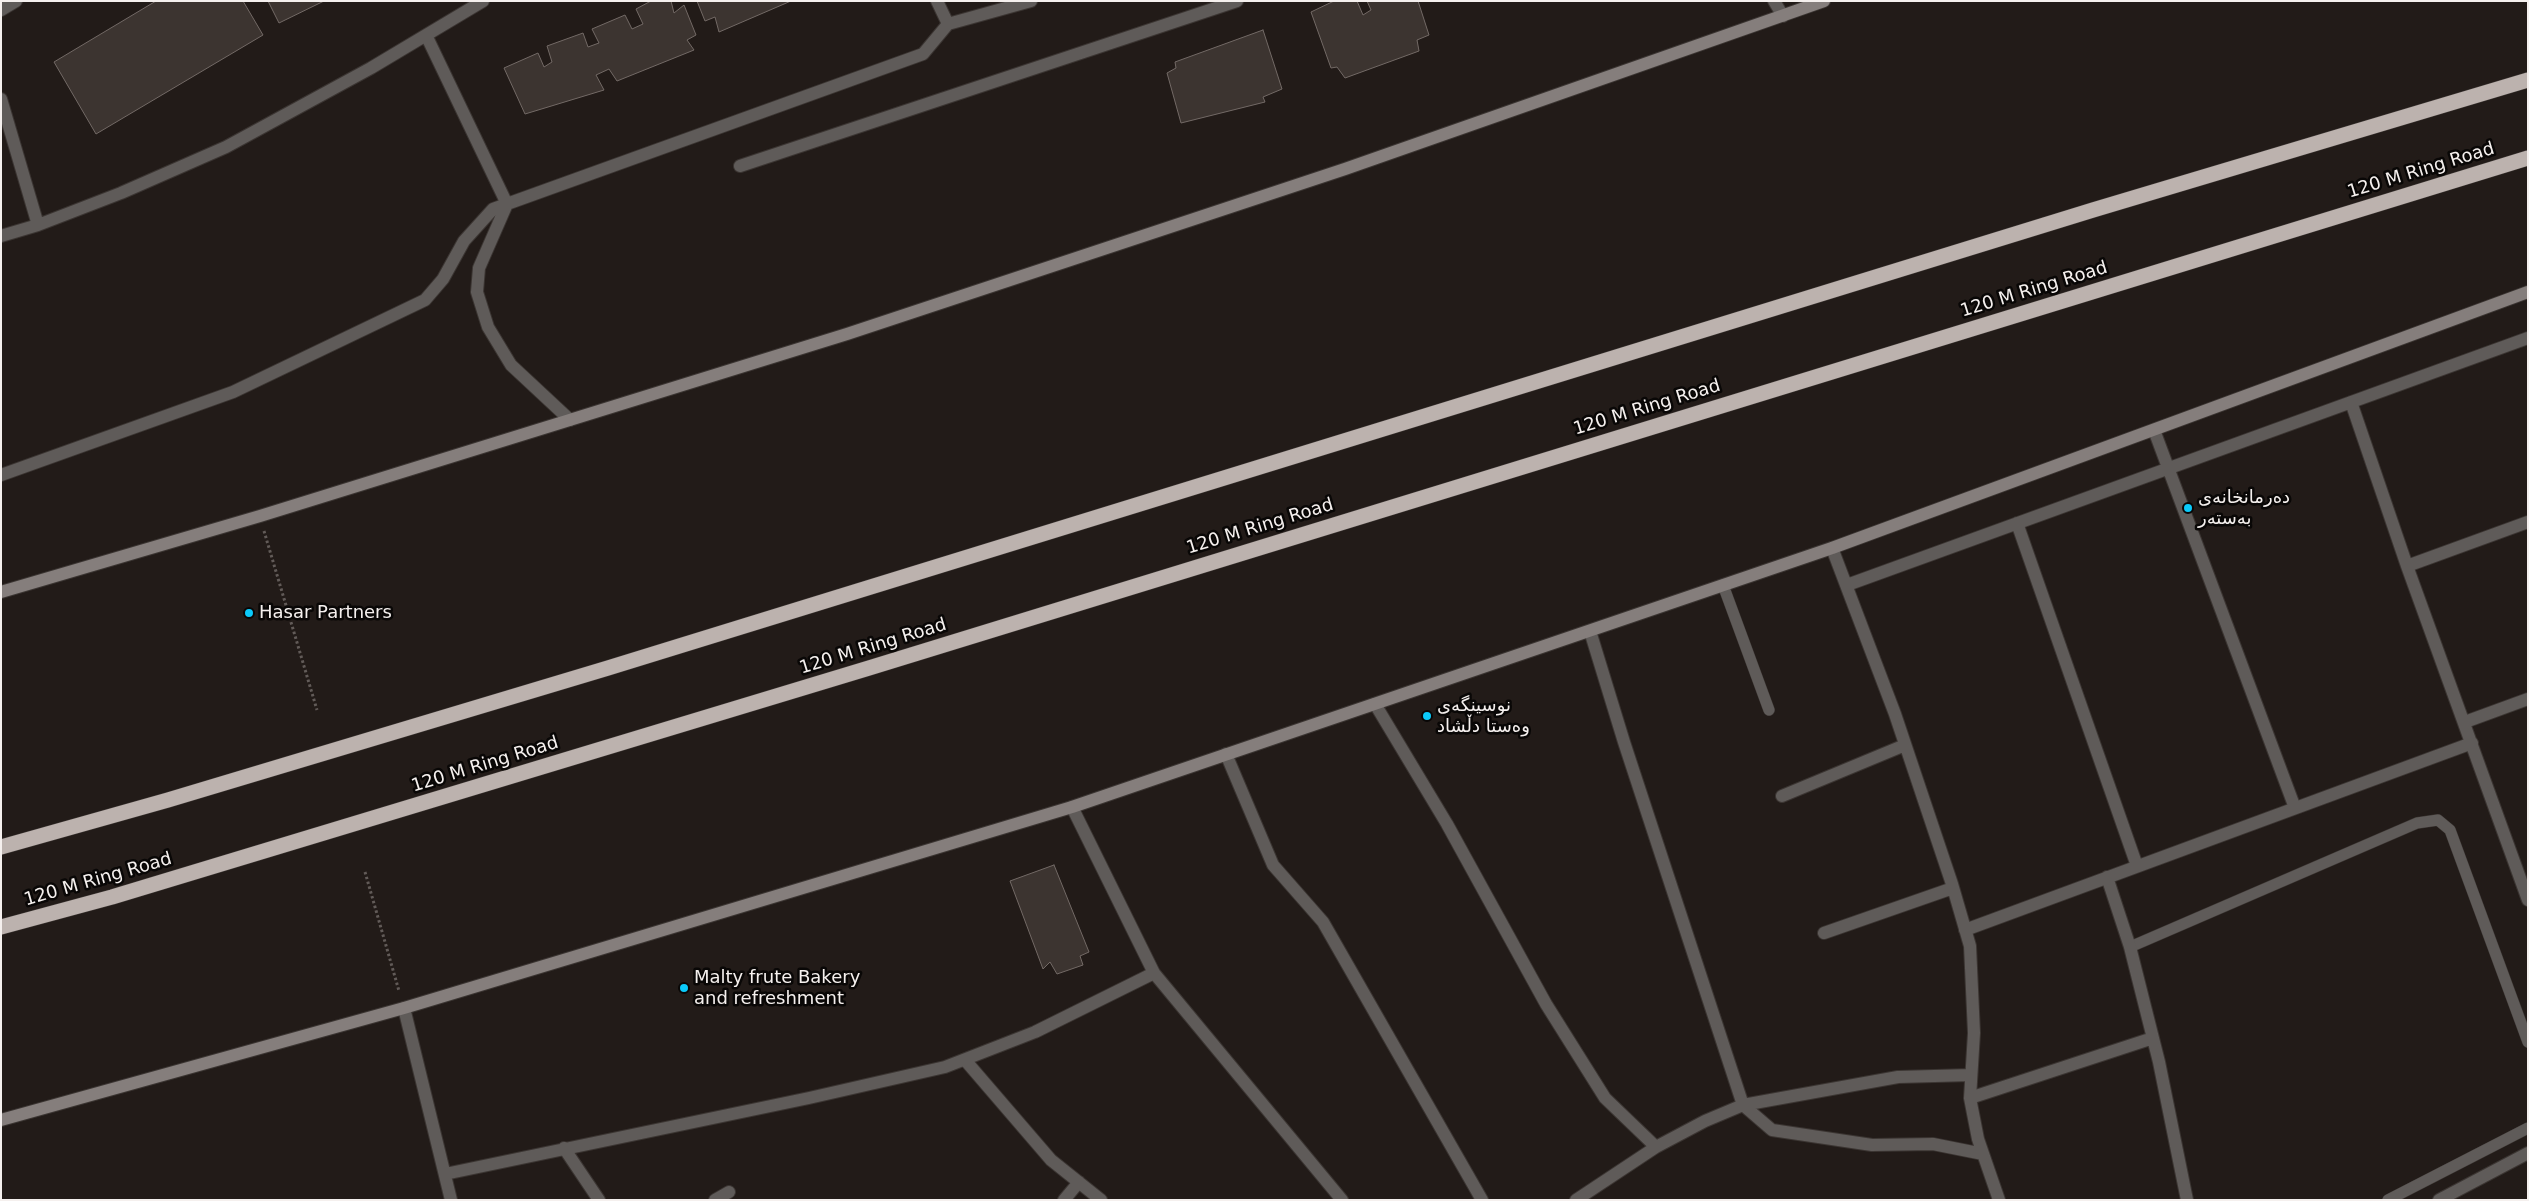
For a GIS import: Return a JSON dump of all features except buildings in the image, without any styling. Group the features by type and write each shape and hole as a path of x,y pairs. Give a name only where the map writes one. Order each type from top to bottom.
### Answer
{"highway":[{"path":"1,847 168,800 608,668 2054,222 2528,80"},
{"name":"120 M Ring Road","path":"1,927 112,897 869,668 1342,521 2528,158"}],"street":[{"path":"1,10 16,1"},
{"path":"1,236 38,225 121,193 226,146 371,68 483,1"},
{"path":"937,1 948,24"},
{"path":"1,474 233,392 425,300 443,279 464,241 493,209 923,54 948,24 1030,1"},
{"path":"740,166 1237,1"},
{"path":"1774,1 1783,16"},
{"path":"1,592 260,516 847,334 1100,252 1358,165 1824,1"},
{"path":"426,35 507,204 480,268 477,292 488,328 511,365 570,420"},
{"path":"1,99 38,225"},
{"path":"1,1120 404,1008 1072,807 1832,548 2528,292"},
{"path":"1847,585 2528,338"},
{"path":"2351,402 2407,566 2528,900"},
{"path":"2154,430 2295,808"},
{"path":"2407,566 2528,522"},
{"path":"2017,523 2137,866"},
{"path":"1832,548 1905,745 1953,888 1970,946 1973,1024 1970,1098 1983,1154 1999,1200"},
{"path":"1590,631 1624,742 1743,1106 1772,1130 1872,1145 1933,1144 1983,1154"},
{"path":"2465,722 2528,699"},
{"path":"1375,704 1447,824 1546,1004 1605,1098 1656,1147"},
{"path":"1965,930 2472,743"},
{"path":"1782,796 1905,745"},
{"path":"1226,754 1273,864 1323,922 1482,1200"},
{"path":"1072,807 1154,973 1342,1200"},
{"path":"2107,877 2130,947 2153,1038 2187,1200"},
{"path":"1824,933 1953,888"},
{"path":"445,1174 809,1098 945,1067 1035,1032 1154,973"},
{"path":"404,1008 451,1200"},
{"path":"1970,1098 2153,1038"},
{"path":"965,1060 1051,1160 1101,1200"},
{"path":"1576,1200 1656,1147 1705,1121 1743,1106 1898,1077 1972,1075"},
{"path":"564,1148 599,1200"},
{"path":"2439,1200 2528,1153"},
{"path":"1064,1200 1079,1182"},
{"path":"715,1200 730,1192"}],"lane":[{"path":"1724,585 1770,710"},
{"path":"2130,947 2416,823 2438,820 2450,830 2528,1042"},
{"path":"2388,1200 2528,1128"}],"path":[{"path":"260,516 317,710"},
{"path":"365,872 404,1008"}],"place":[{"name":"دەرمانخانەی بەستەر","path":"2188,508"},
{"name":"Hasar Partners","path":"249,613"},
{"name":"نوسینگەی وەستا دڵشاد","path":"1427,716"},
{"name":"Malty frute Bakery and refreshment","path":"684,988"}]}
